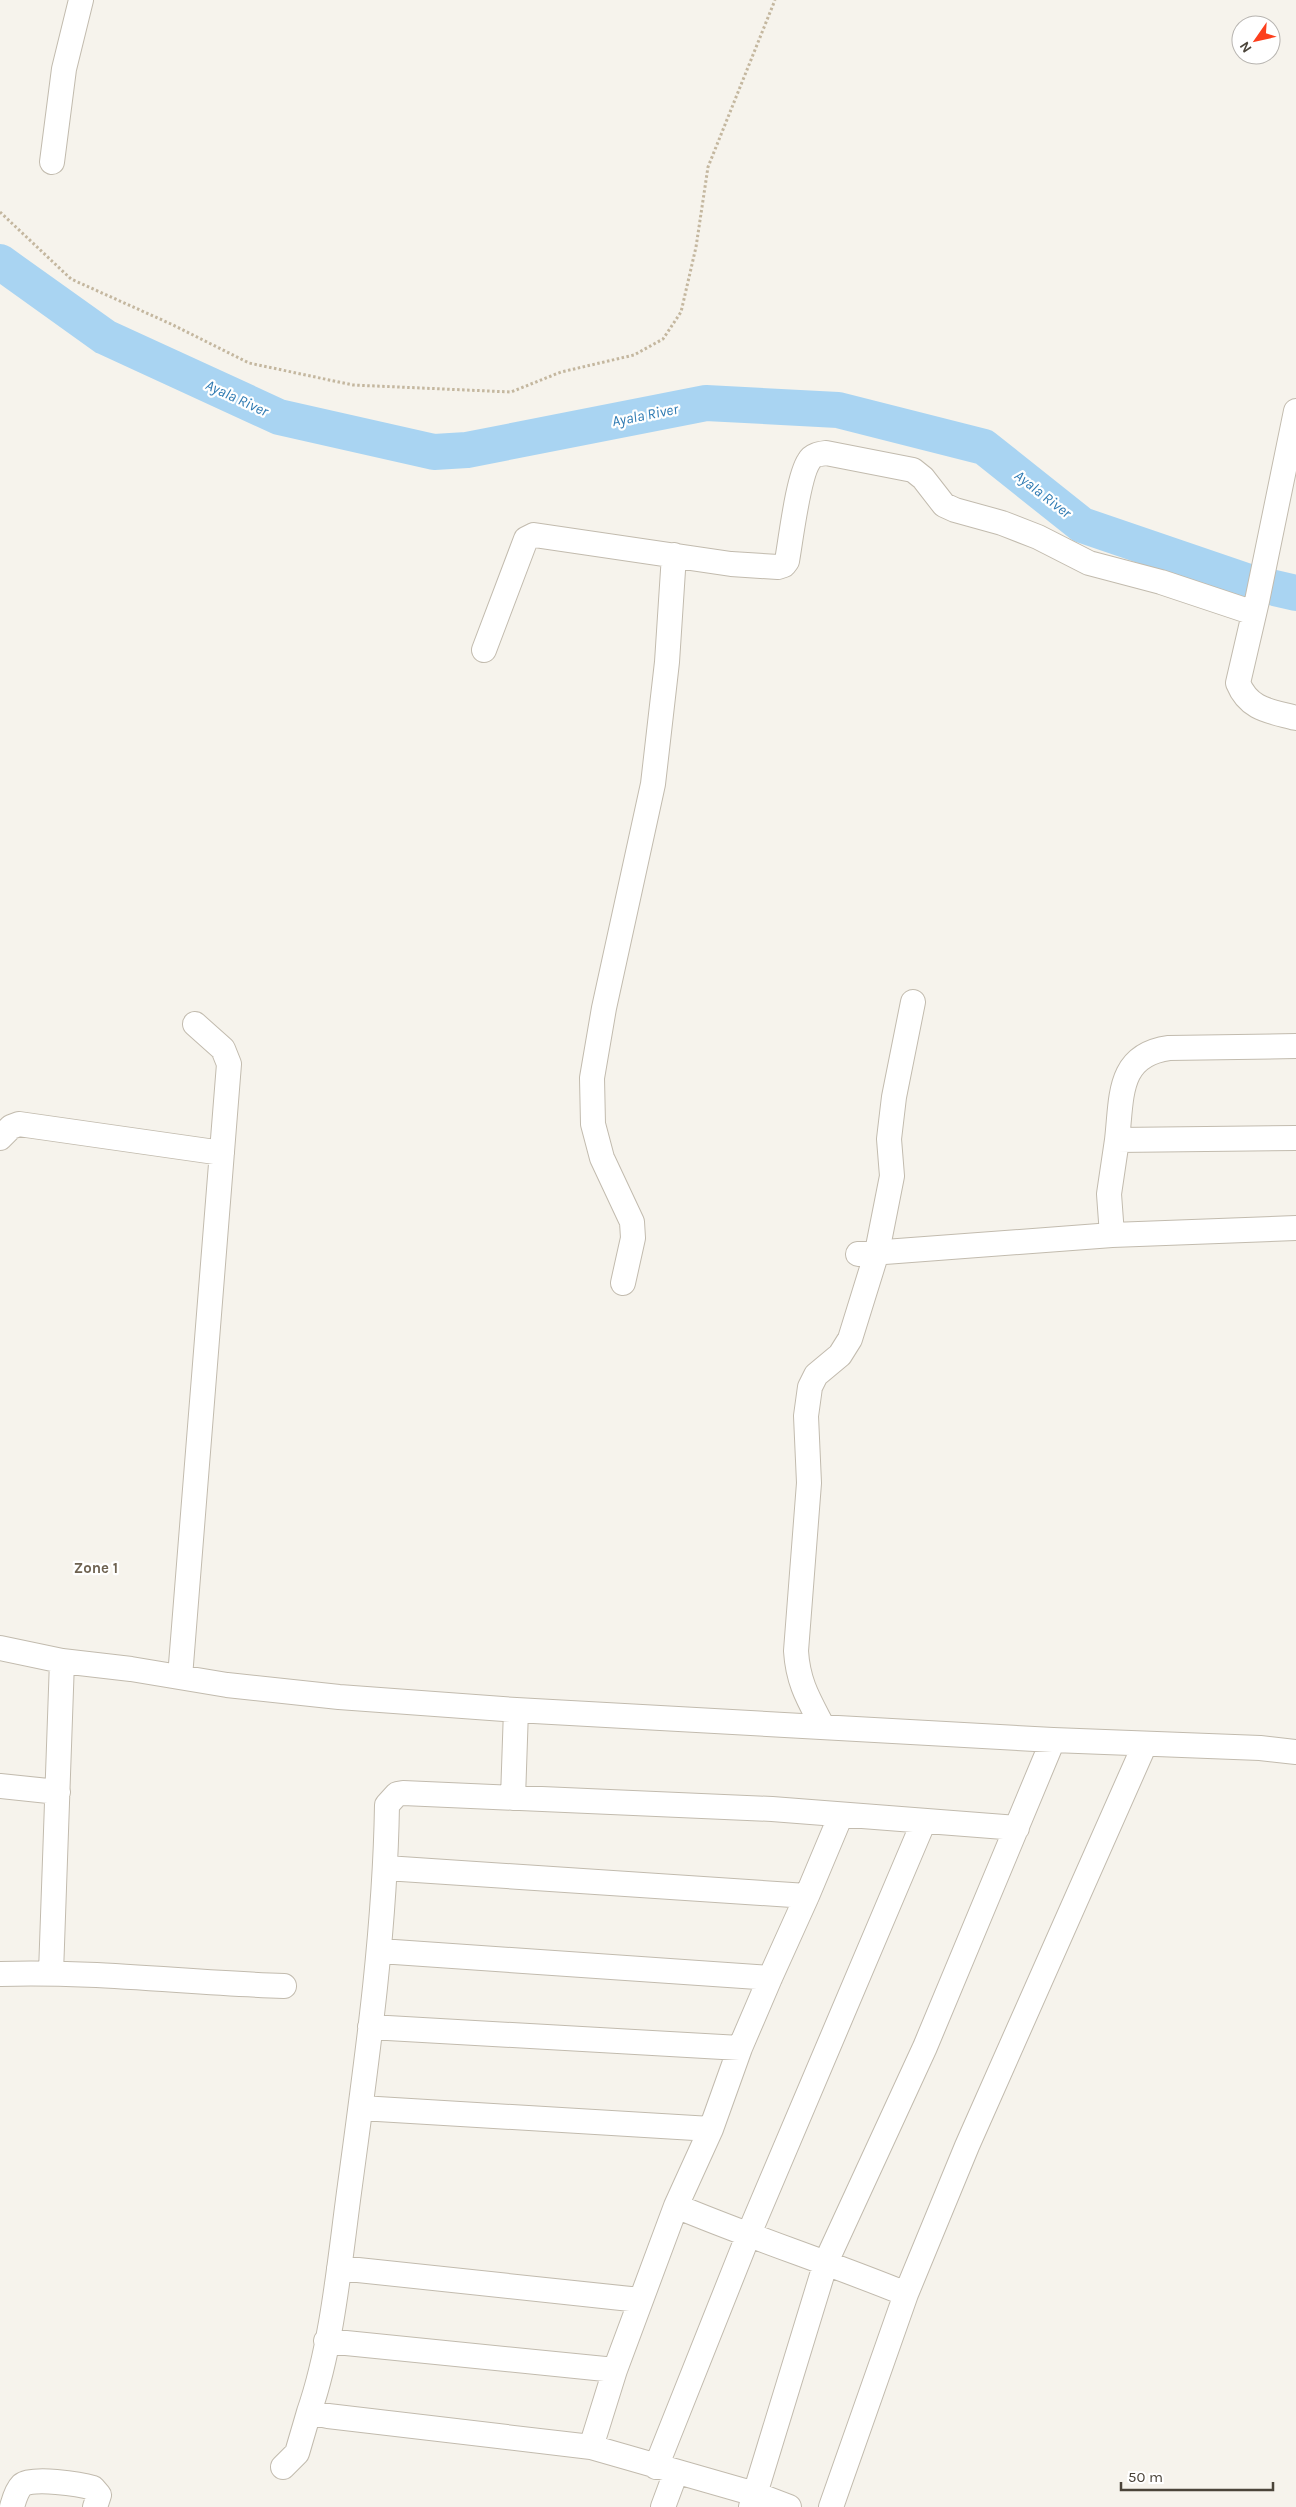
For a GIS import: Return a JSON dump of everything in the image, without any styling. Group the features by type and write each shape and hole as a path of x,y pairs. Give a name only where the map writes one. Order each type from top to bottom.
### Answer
{"street":[{"path":"52,162 64,69 81,0"},
{"path":"1296,411 1267,543 1256,607 1238,683 1243,696 1253,705 1296,718"},
{"path":"484,650 526,539 534,535 731,564 778,567 784,565 787,561 802,483 809,460 816,454 826,453 913,470 923,478 944,505 1011,526 1089,563 1256,607"},
{"path":"623,1283 633,1238 632,1222 602,1158 593,1124 592,1078 606,998 653,784 667,662 674,555"},
{"path":"823,1727 803,1690 797,1672 796,1652 809,1484 806,1416 810,1387 816,1375 840,1355 850,1339 868,1253 892,1176 889,1138 894,1097 913,1002"},
{"path":"180,1677 229,1064 223,1049 195,1024"},
{"path":"1112,1235 1109,1194 1124,1082 1133,1066 1151,1051 1169,1048 1296,1046"},
{"path":"0,1138 11,1127 19,1124 222,1153"},
{"path":"1117,1140 1296,1138"},
{"path":"868,1253 1112,1235 1296,1228"},
{"path":"0,1648 62,1661 131,1669 227,1685 340,1697 516,1710 1053,1740 1260,1748 1296,1752"},
{"path":"51,1972 62,1661"},
{"path":"513,1798 516,1710"},
{"path":"753,2501 826,2262 925,2047 1053,1740"},
{"path":"831,2507 906,2294 967,2146 1145,1744"},
{"path":"0,1786 58,1792"},
{"path":"283,2467 298,2453 326,2341 339,2268 380,1951 386,1868 387,1805 397,1794 772,1809 840,1816 1016,1828"},
{"path":"591,2447 615,2370 676,2206 711,2129 740,2048 840,1816"},
{"path":"663,2507 666,2469 748,2236 924,1821"},
{"path":"386,1868 807,1896"},
{"path":"380,1951 770,1978"},
{"path":"0,1974 51,1972 213,1984 284,1986"},
{"path":"370,2026 740,2048"},
{"path":"360,2108 711,2129"},
{"path":"676,2206 748,2236 826,2262 906,2294"},
{"path":"339,2268 640,2300"},
{"path":"326,2341 615,2370"},
{"path":"309,2412 328,2416 591,2447 666,2469 753,2501 789,2507"},
{"path":"12,2507 17,2491 23,2484 33,2480 93,2488 99,2495 95,2507"}],"path":[{"path":"0,212 71,278 249,363 353,385 511,392 561,372 634,355 664,339 681,312 696,247 708,167 775,0"}],"waterway":[{"name":"Ayala River","path":"0,262 105,337 279,417 434,452 467,450 706,403 838,410 984,447 1082,525 1249,582 1296,593"}],"district":[{"name":"Zone 1","path":"96,1568"}]}
